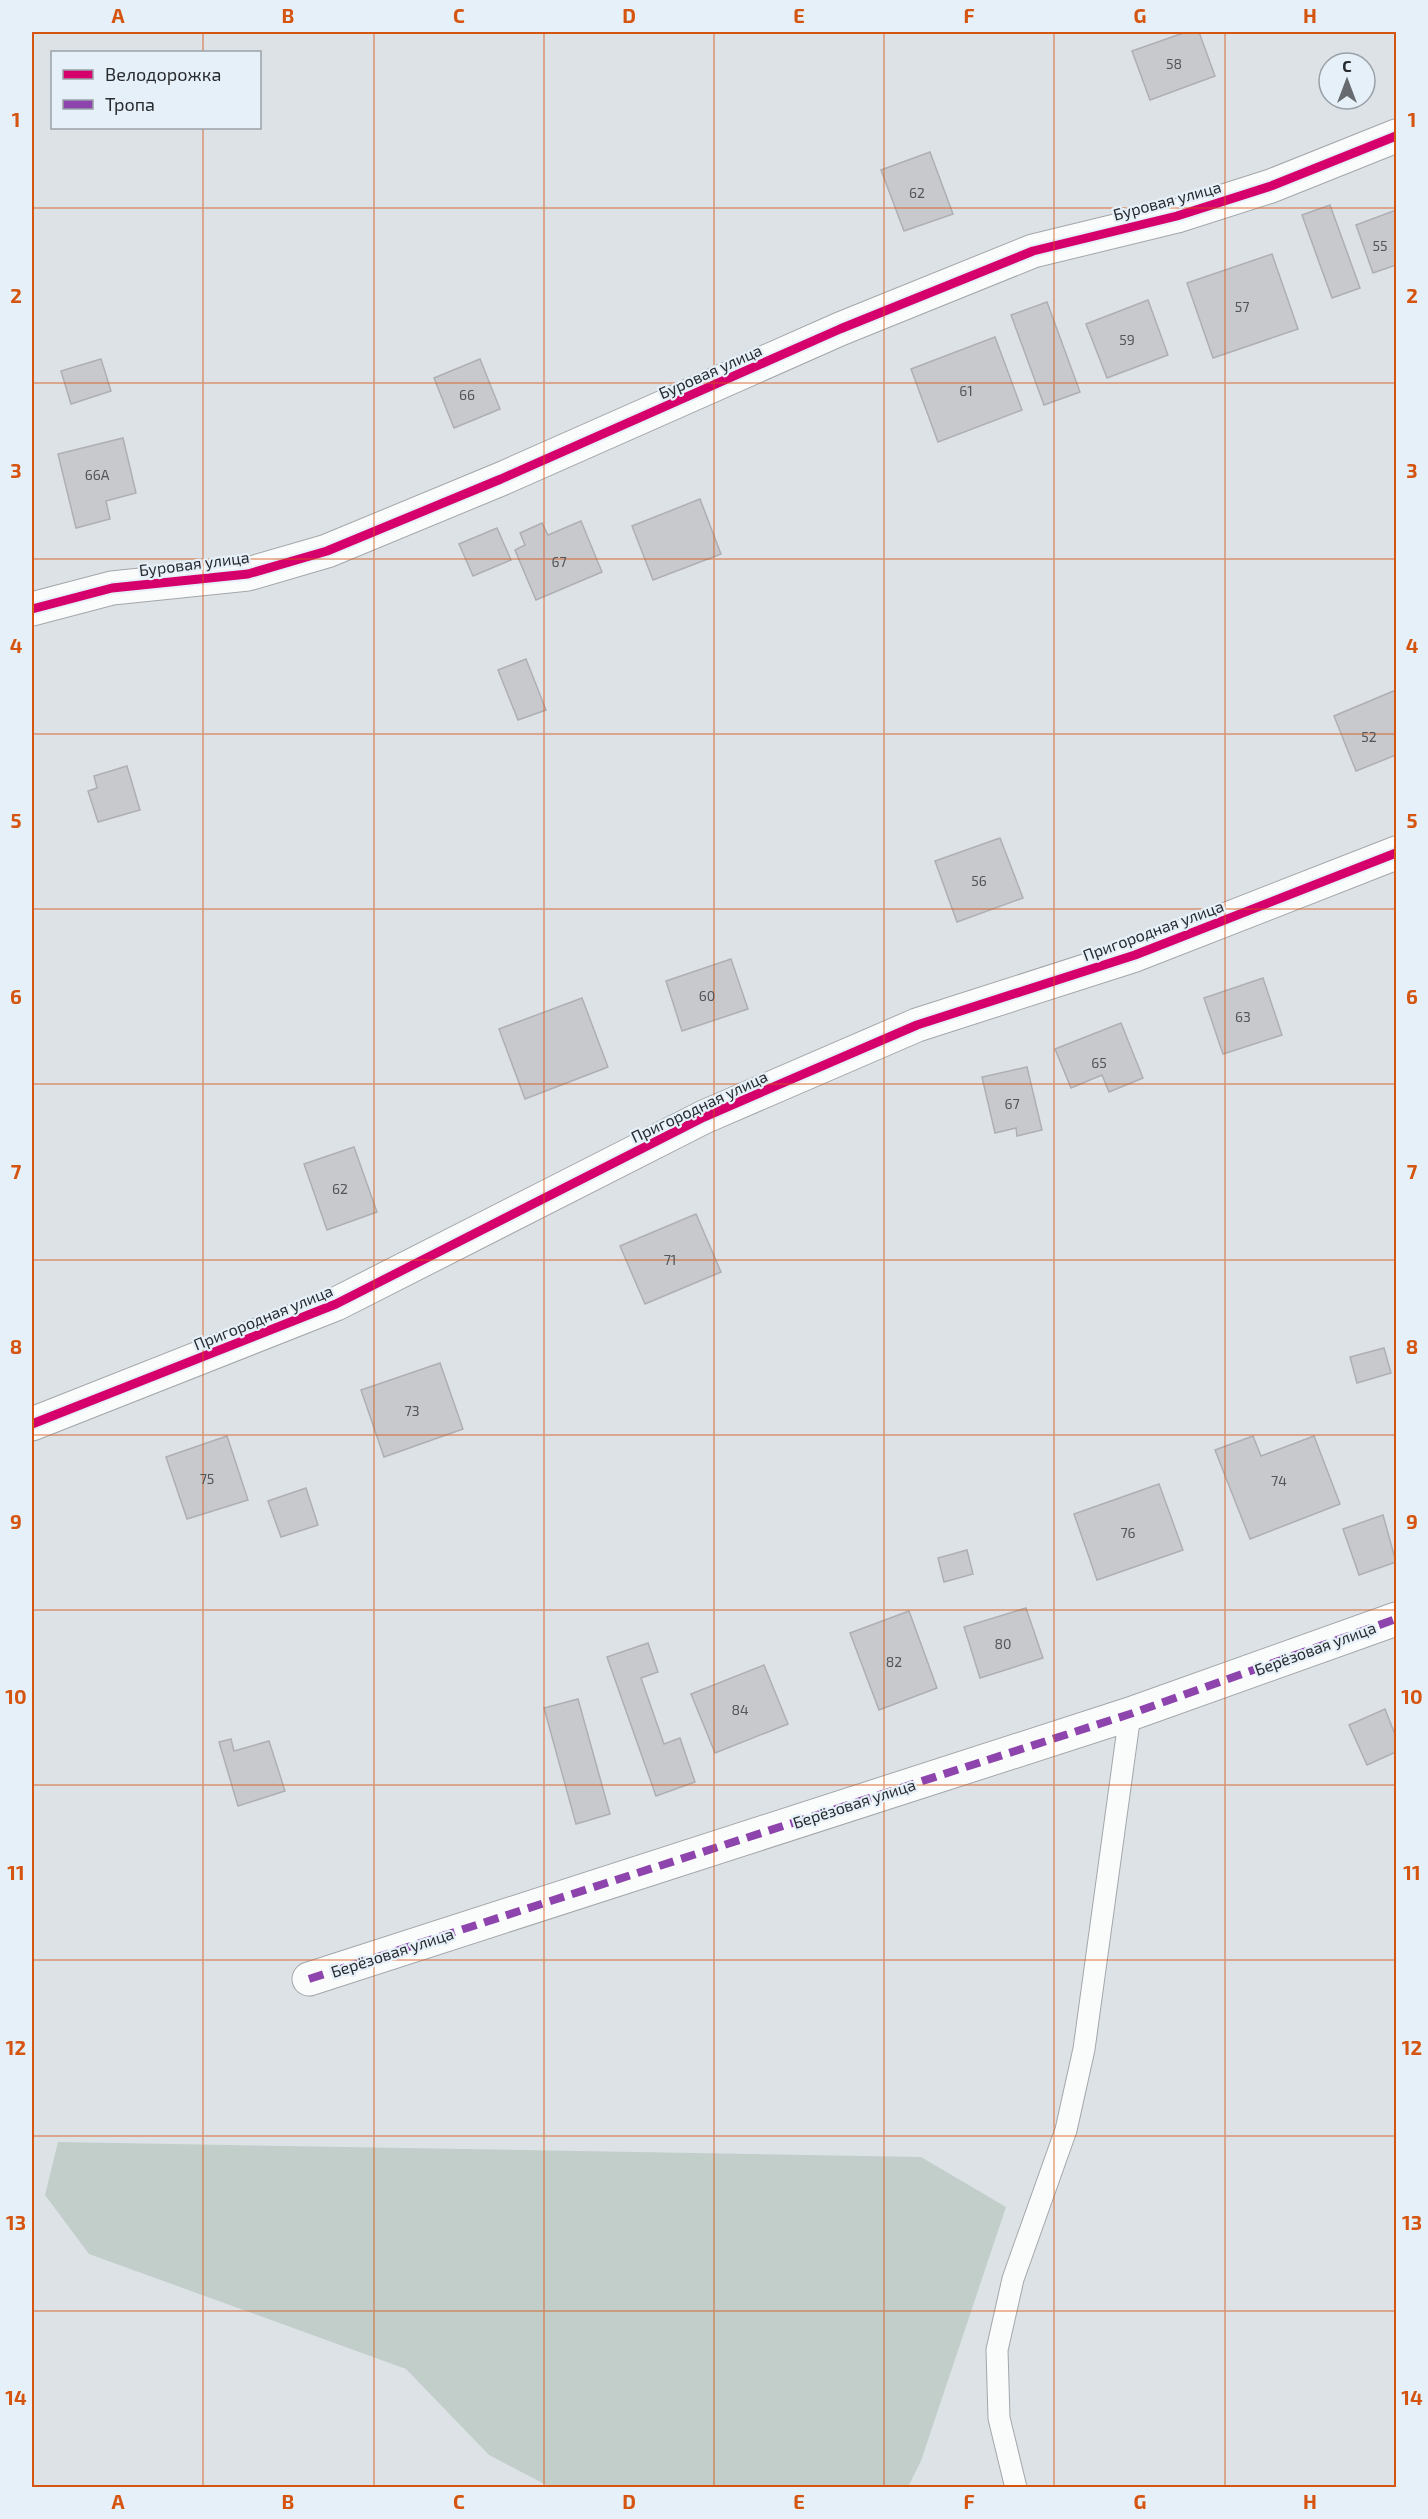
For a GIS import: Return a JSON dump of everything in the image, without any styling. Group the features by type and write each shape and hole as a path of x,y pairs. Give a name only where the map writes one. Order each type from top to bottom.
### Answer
{"street":[{"name":"Буровая улица","path":"32,609 112,588 248,574 327,551 512,475 840,329 1033,251 1177,216 1271,186 1396,136"},
{"name":"Пригородная улица","path":"32,1424 336,1304 704,1117 917,1025 1135,955 1396,853"},
{"name":"Берёзовая улица","path":"309,1979 1130,1714 1396,1618"}],"lane":[{"path":"1016,2487 999,2418 997,2350 1012,2279 1066,2130 1084,2049 1130,1714"}],"shaded area":[{"path":"58,2142 921,2157 1006,2207 921,2461 908,2487 550,2487 489,2455 406,2369 89,2254 45,2195"}],"building":[{"path":"1186,32 1199,32 1215,76 1150,100 1132,51"},
{"path":"930,152 953,214 904,231 881,170"},
{"path":"1330,205 1360,288 1332,298 1302,215"},
{"path":"1396,210 1396,265 1373,273 1356,225"},
{"path":"1272,254 1298,329 1213,358 1187,283"},
{"path":"1148,300 1168,355 1107,378 1086,324"},
{"path":"1047,302 1080,392 1044,405 1011,315"},
{"path":"995,337 1022,410 938,442 911,369"},
{"path":"101,359 111,391 71,404 61,371"},
{"path":"480,359 500,409 454,428 434,378"},
{"path":"123,438 136,493 106,501 110,519 76,528 58,454"},
{"path":"700,499 721,554 653,580 632,526"},
{"path":"581,521 602,572 536,600 515,550 525,545 520,533 542,523 548,535"},
{"path":"497,528 511,560 473,576 459,544"},
{"path":"526,659 546,710 518,720 498,670"},
{"path":"1396,690 1396,755 1356,771 1334,716"},
{"path":"127,766 140,810 98,822 88,791 97,788 94,776"},
{"path":"1000,838 1023,898 957,922 935,861"},
{"path":"731,959 748,1009 682,1031 666,981"},
{"path":"1263,978 1282,1035 1223,1054 1204,998"},
{"path":"582,998 608,1067 525,1099 499,1029"},
{"path":"1121,1023 1143,1078 1109,1092 1102,1075 1071,1088 1055,1049"},
{"path":"1027,1067 1042,1130 1017,1136 1016,1128 995,1133 982,1077"},
{"path":"354,1147 377,1212 327,1230 304,1164"},
{"path":"696,1214 721,1272 645,1304 620,1246"},
{"path":"1384,1348 1391,1373 1357,1383 1350,1357"},
{"path":"440,1363 463,1429 384,1457 361,1390"},
{"path":"227,1436 248,1500 187,1519 166,1457"},
{"path":"1253,1436 1261,1456 1314,1436 1340,1504 1250,1539 1215,1450"},
{"path":"1159,1484 1183,1550 1097,1580 1074,1514"},
{"path":"306,1488 318,1525 281,1537 268,1501"},
{"path":"1383,1515 1396,1562 1359,1575 1343,1529"},
{"path":"967,1550 973,1574 944,1582 938,1558"},
{"path":"1026,1608 1043,1658 980,1678 964,1627"},
{"path":"909,1611 937,1688 879,1710 850,1633"},
{"path":"648,1643 658,1672 641,1678 664,1744 680,1738 695,1782 656,1796 607,1657"},
{"path":"764,1665 788,1724 715,1753 691,1694"},
{"path":"578,1699 610,1814 576,1824 544,1708"},
{"path":"1385,1709 1396,1737 1396,1752 1367,1765 1349,1725"},
{"path":"231,1739 234,1751 269,1741 285,1791 238,1806 219,1742"}],"marked path":[{"path":"309,1979 1130,1714 1396,1619"}],"cycle path":[{"path":"32,609 112,588 248,574 327,551 501,479 840,329 1033,251 1177,216 1271,186 1396,136"},
{"path":"32,1424 336,1304 704,1117 917,1025 1135,955 1396,853"}]}
